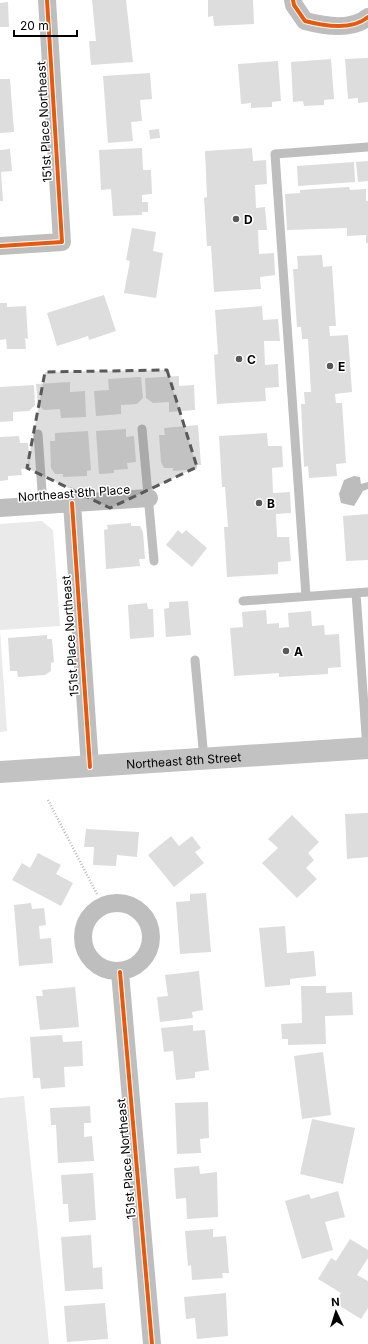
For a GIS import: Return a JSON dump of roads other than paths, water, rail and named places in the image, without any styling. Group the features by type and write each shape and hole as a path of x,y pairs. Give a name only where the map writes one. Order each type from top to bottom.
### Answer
{"main road":[{"name":"Northeast 8th Street","path":"0,772 367,748"}],"street":[{"name":"151st Place Northeast","path":"0,246 62,242 47,0"},
{"path":"293,0 294,6 305,21 323,26 347,26 368,17"},
{"name":"Northeast 8th Place","path":"0,508 149,498"},
{"name":"151st Place Northeast","path":"72,503 90,766"},
{"name":"151st Place Northeast","path":"120,972 152,1344"}],"lane":[{"path":"306,596 276,154 368,147"},
{"path":"142,429 154,561"},
{"path":"38,434 43,505"},
{"path":"243,601 368,592"},
{"path":"356,593 367,748"},
{"path":"195,660 204,758"}],"place":[{"name":"D","path":"236,219"},
{"name":"C","path":"239,359"},
{"name":"E","path":"330,366"},
{"name":"B","path":"259,503"},
{"name":"A","path":"286,651"}]}
